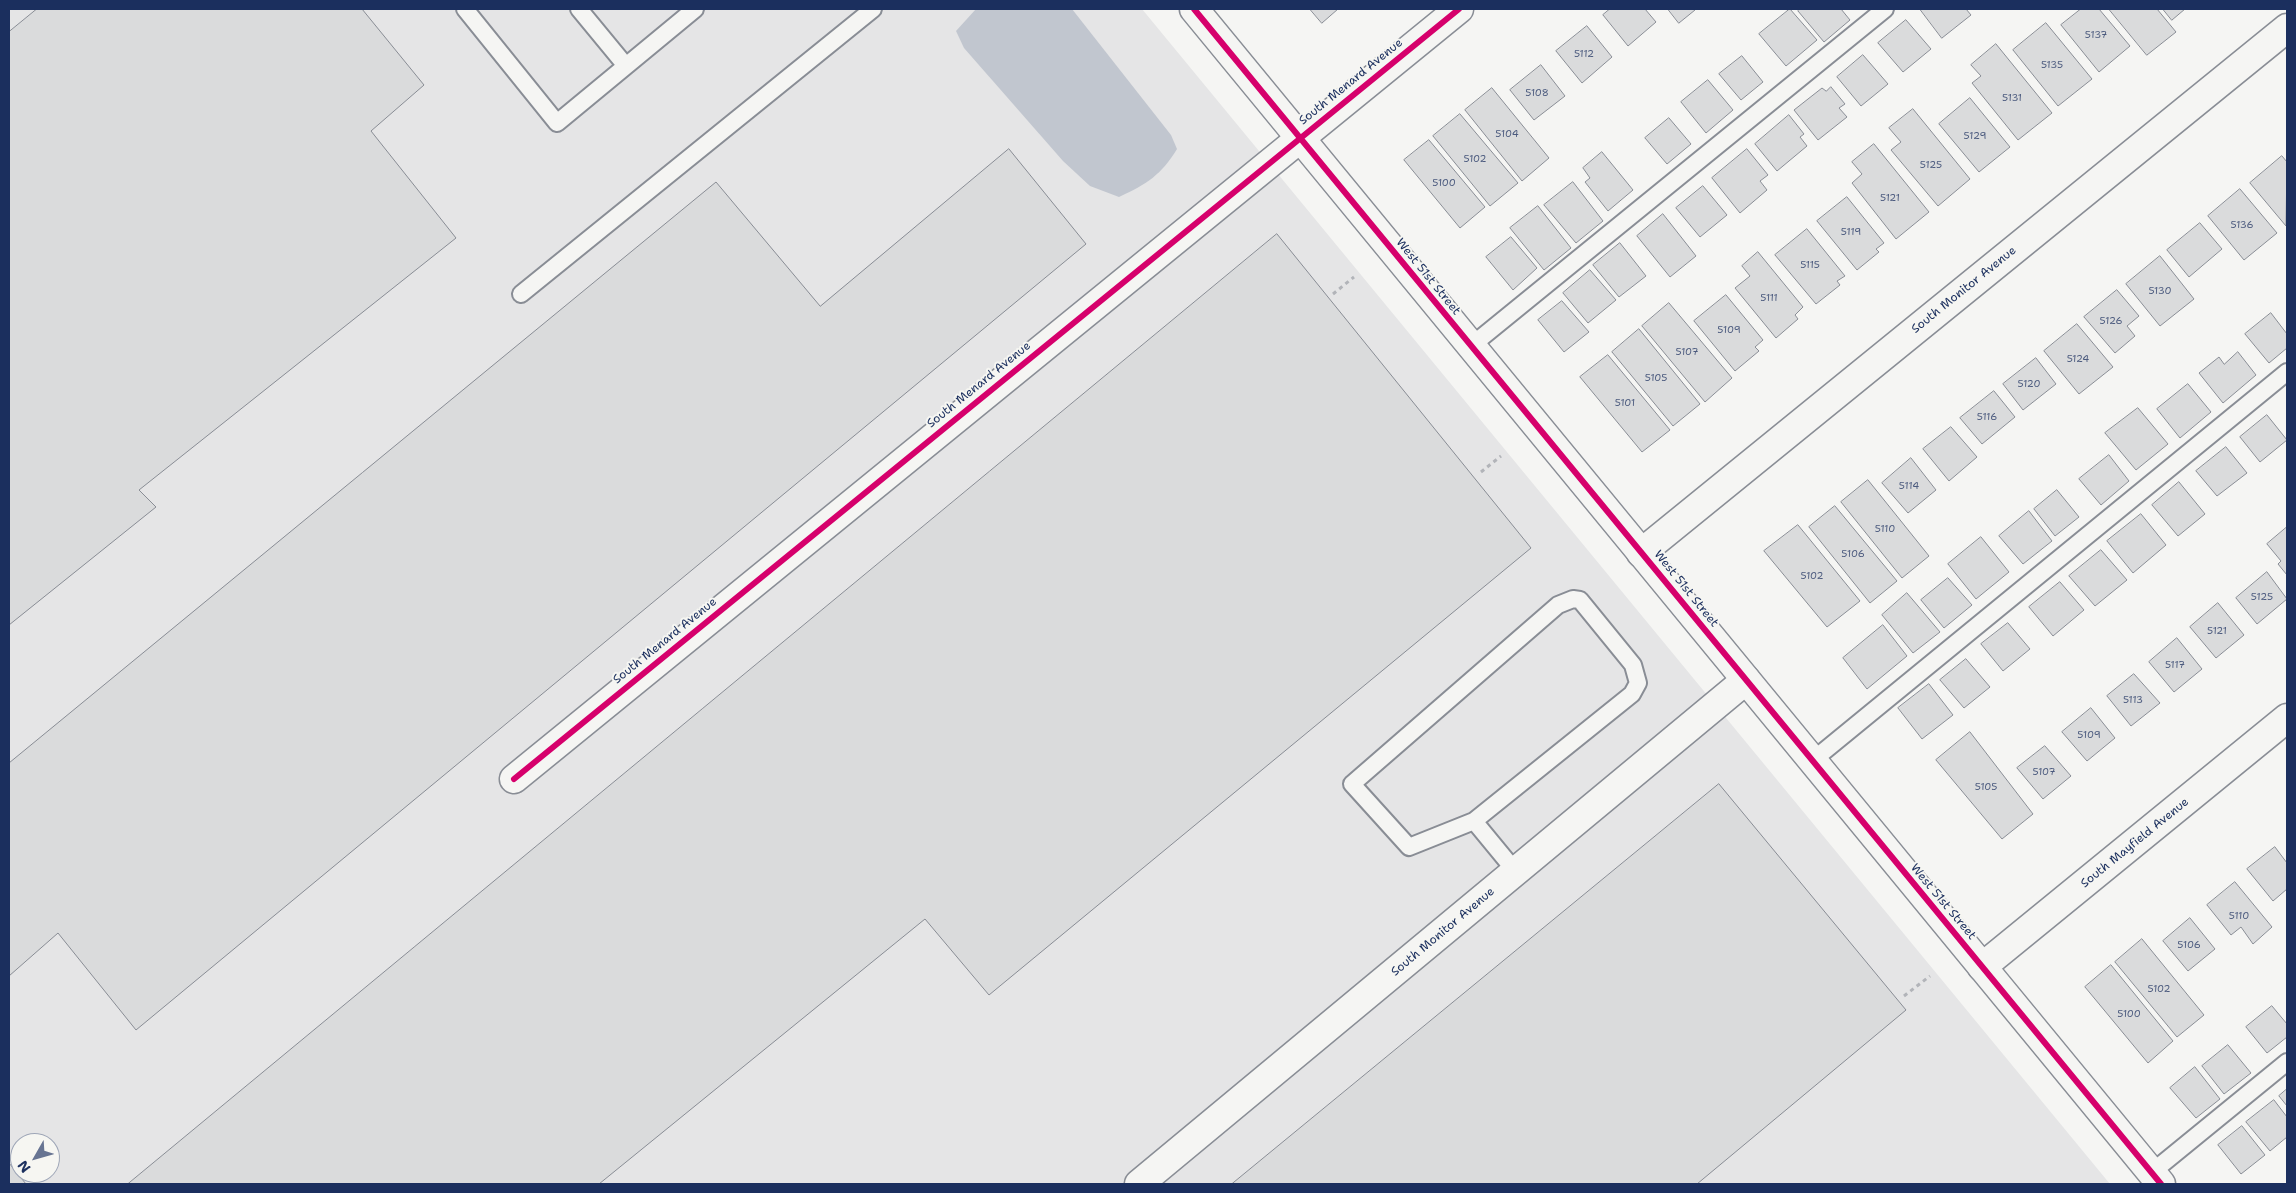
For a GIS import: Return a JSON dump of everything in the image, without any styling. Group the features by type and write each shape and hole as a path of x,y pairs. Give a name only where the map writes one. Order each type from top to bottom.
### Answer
{"street":[{"name":"West 51st Street","path":"1194,9 2156,1179"},
{"name":"South Menard Avenue","path":"514,779 1459,9"},
{"name":"South Monitor Avenue","path":"1642,553 2287,28"},
{"name":"South Monitor Avenue","path":"1140,1184 1746,680"},
{"name":"South Mayfield Avenue","path":"1982,967 2287,718"}],"lane":[{"path":"465,9 557,123 695,9"},
{"path":"579,9 626,66"},
{"path":"521,294 873,9"},
{"path":"1471,346 1885,9"},
{"path":"1812,761 2287,372"},
{"path":"1573,599 1580,600 1633,664 1638,683 1632,694 1474,821 1409,847 1352,784 1558,605 1573,599"},
{"path":"1474,821 1516,872"},
{"path":"2156,1179 2287,1062"}],"path":[{"path":"1333,294 1354,277"},
{"path":"1481,472 1502,456"},
{"path":"1904,996 1930,976"}],"shaded area":[{"path":"9,9 1142,9 2110,1184 9,1184"},
{"path":"976,9 1072,9 1171,135 1177,149 1165,166 1138,188 1119,197 1090,186 1063,161 964,48 956,31"}],"building":[{"path":"37,9 362,9 424,85 371,131 456,238 139,490 156,507 9,625 9,32"},
{"path":"1310,9 1338,9 1322,23"},
{"path":"1610,9 1645,9 1656,22 1628,46 1603,15"},
{"path":"1668,9 1695,9 1695,10 1679,23"},
{"path":"1790,9 1817,40 1786,66 1759,34"},
{"path":"1800,9 1841,9 1850,20 1824,42 1798,11"},
{"path":"1920,9 1966,9 1971,15 1942,38"},
{"path":"2081,9 2099,9 2130,46 2099,72 2061,25"},
{"path":"2109,9 2157,9 2176,32 2147,55"},
{"path":"2163,9 2185,9 2172,20"},
{"path":"1906,20 1931,49 1903,72 1878,43"},
{"path":"2046,23 2092,79 2058,106 2013,50"},
{"path":"1587,26 1612,57 1582,83 1556,51"},
{"path":"1996,44 2052,113 2018,140 1972,83 1981,76 1971,65"},
{"path":"1863,55 1888,84 1861,106 1837,77"},
{"path":"1742,56 1763,82 1741,100 1719,74"},
{"path":"1541,65 1565,96 1534,120 1510,90"},
{"path":"1708,80 1733,110 1706,133 1681,102"},
{"path":"1831,87 1845,104 1839,108 1847,117 1818,140 1794,110 1822,88 1826,91"},
{"path":"1492,88 1549,158 1522,181 1465,110"},
{"path":"1970,98 2010,147 1979,172 1939,124"},
{"path":"1913,109 1970,179 1938,206 1891,150 1901,142 1889,128"},
{"path":"1460,114 1518,183 1490,206 1433,136"},
{"path":"1789,115 1804,134 1800,137 1807,146 1777,171 1755,144"},
{"path":"1669,118 1691,144 1667,164 1645,138"},
{"path":"1429,140 1485,207 1460,228 1404,160"},
{"path":"1874,144 1929,212 1896,239 1852,183 1862,174 1852,162"},
{"path":"1009,149 1086,244 136,1030 58,933 9,976 9,763 716,182 820,306"},
{"path":"1747,149 1768,175 1760,181 1767,190 1740,213 1712,178"},
{"path":"1602,152 1633,190 1608,211 1585,182 1590,178 1583,168"},
{"path":"2282,156 2287,162 2286,226 2250,183"},
{"path":"1573,182 1603,221 1576,243 1544,205"},
{"path":"1703,186 1727,215 1700,237 1676,208"},
{"path":"2240,189 2277,233 2244,260 2208,216"},
{"path":"1847,197 1884,243 1876,249 1879,252 1857,270 1817,221"},
{"path":"1538,206 1571,248 1544,270 1510,228"},
{"path":"1663,214 1696,256 1670,277 1637,236"},
{"path":"2200,223 2222,249 2189,277 2167,250"},
{"path":"1807,229 1845,276 1837,281 1840,285 1816,304 1775,255"},
{"path":"1277,234 1531,548 989,995 925,919 599,1184 128,1184"},
{"path":"1511,237 1537,268 1513,290 1486,257"},
{"path":"1620,243 1646,276 1619,297 1593,265"},
{"path":"1758,252 1803,307 1795,315 1798,319 1776,338 1735,288 1750,276 1742,266"},
{"path":"2160,256 2194,299 2160,326 2126,284"},
{"path":"1590,270 1616,300 1588,323 1563,293"},
{"path":"2117,290 2139,316 2127,326 2135,336 2115,353 2084,317"},
{"path":"1726,295 1763,340 1755,347 1759,351 1735,371 1694,321"},
{"path":"1562,301 1589,332 1564,352 1538,320"},
{"path":"1669,303 1732,378 1705,402 1642,326"},
{"path":"2271,313 2287,334 2287,348 2269,363 2245,334"},
{"path":"2077,324 2113,367 2079,394 2044,351"},
{"path":"1639,329 1700,404 1673,426 1612,352"},
{"path":"2238,352 2256,375 2223,403 2199,373 2219,357 2224,364"},
{"path":"1608,355 1670,430 1642,452 1580,377"},
{"path":"2036,358 2056,384 2023,410 2003,384"},
{"path":"2188,384 2211,412 2180,438 2157,409"},
{"path":"1994,391 2015,417 1982,444 1960,418"},
{"path":"2138,408 2168,444 2136,470 2105,433"},
{"path":"2267,415 2287,440 2260,462 2240,437"},
{"path":"1951,427 1977,457 1949,481 1923,449"},
{"path":"2226,447 2247,473 2217,496 2196,471"},
{"path":"2109,455 2129,481 2101,505 2079,479"},
{"path":"1911,458 1936,490 1908,513 1882,483"},
{"path":"1868,480 1929,556 1902,578 1841,502"},
{"path":"2179,482 2205,514 2178,536 2152,505"},
{"path":"2057,490 2079,517 2055,536 2034,509"},
{"path":"1835,506 1897,581 1870,603 1809,527"},
{"path":"2029,511 2052,541 2023,564 1999,536"},
{"path":"2141,514 2166,545 2133,573 2107,541"},
{"path":"1798,525 1860,601 1827,627 1764,551"},
{"path":"2287,527 2287,575 2278,564 2281,561 2267,544"},
{"path":"1981,537 2009,572 1976,599 1948,564"},
{"path":"2101,550 2127,580 2095,606 2069,576"},
{"path":"2267,572 2287,599 2257,624 2236,598"},
{"path":"1948,578 1972,605 1944,628 1921,600"},
{"path":"2060,582 2084,610 2053,636 2029,607"},
{"path":"1907,593 1940,632 1913,653 1882,615"},
{"path":"2218,603 2244,635 2216,658 2190,627"},
{"path":"2008,623 2030,649 2003,671 1981,644"},
{"path":"1883,625 1907,656 1867,689 1843,658"},
{"path":"2177,638 2202,669 2174,692 2149,662"},
{"path":"1966,659 1990,687 1964,708 1940,680"},
{"path":"2134,674 2160,703 2131,726 2107,696"},
{"path":"1929,684 1953,715 1922,739 1898,708"},
{"path":"2091,708 2115,738 2087,761 2062,732"},
{"path":"1970,732 2033,814 2002,839 1936,760"},
{"path":"2045,746 2071,776 2043,799 2017,768"},
{"path":"1719,784 1906,1010 1697,1184 1232,1184"},
{"path":"2275,847 2287,863 2287,889 2273,901 2247,869"},
{"path":"2235,882 2272,927 2253,944 2241,927 2231,935 2207,905"},
{"path":"2190,918 2215,949 2188,971 2163,941"},
{"path":"2142,939 2204,1015 2177,1037 2115,962"},
{"path":"2111,965 2173,1041 2148,1063 2085,987"},
{"path":"2272,1006 2287,1024 2287,1037 2267,1053 2246,1027"},
{"path":"2228,1045 2251,1073 2224,1094 2202,1066"},
{"path":"2195,1067 2220,1099 2196,1118 2170,1088"},
{"path":"2287,1089 2287,1106 2279,1096"},
{"path":"2274,1100 2287,1117 2287,1137 2270,1151 2246,1122"},
{"path":"2242,1126 2265,1155 2241,1174 2218,1145"},
{"path":"9,1163 10,1183 26,1184 9,1184"}],"cycle path":[{"path":"1194,9 2161,1184"},
{"path":"514,779 1459,9"}]}
